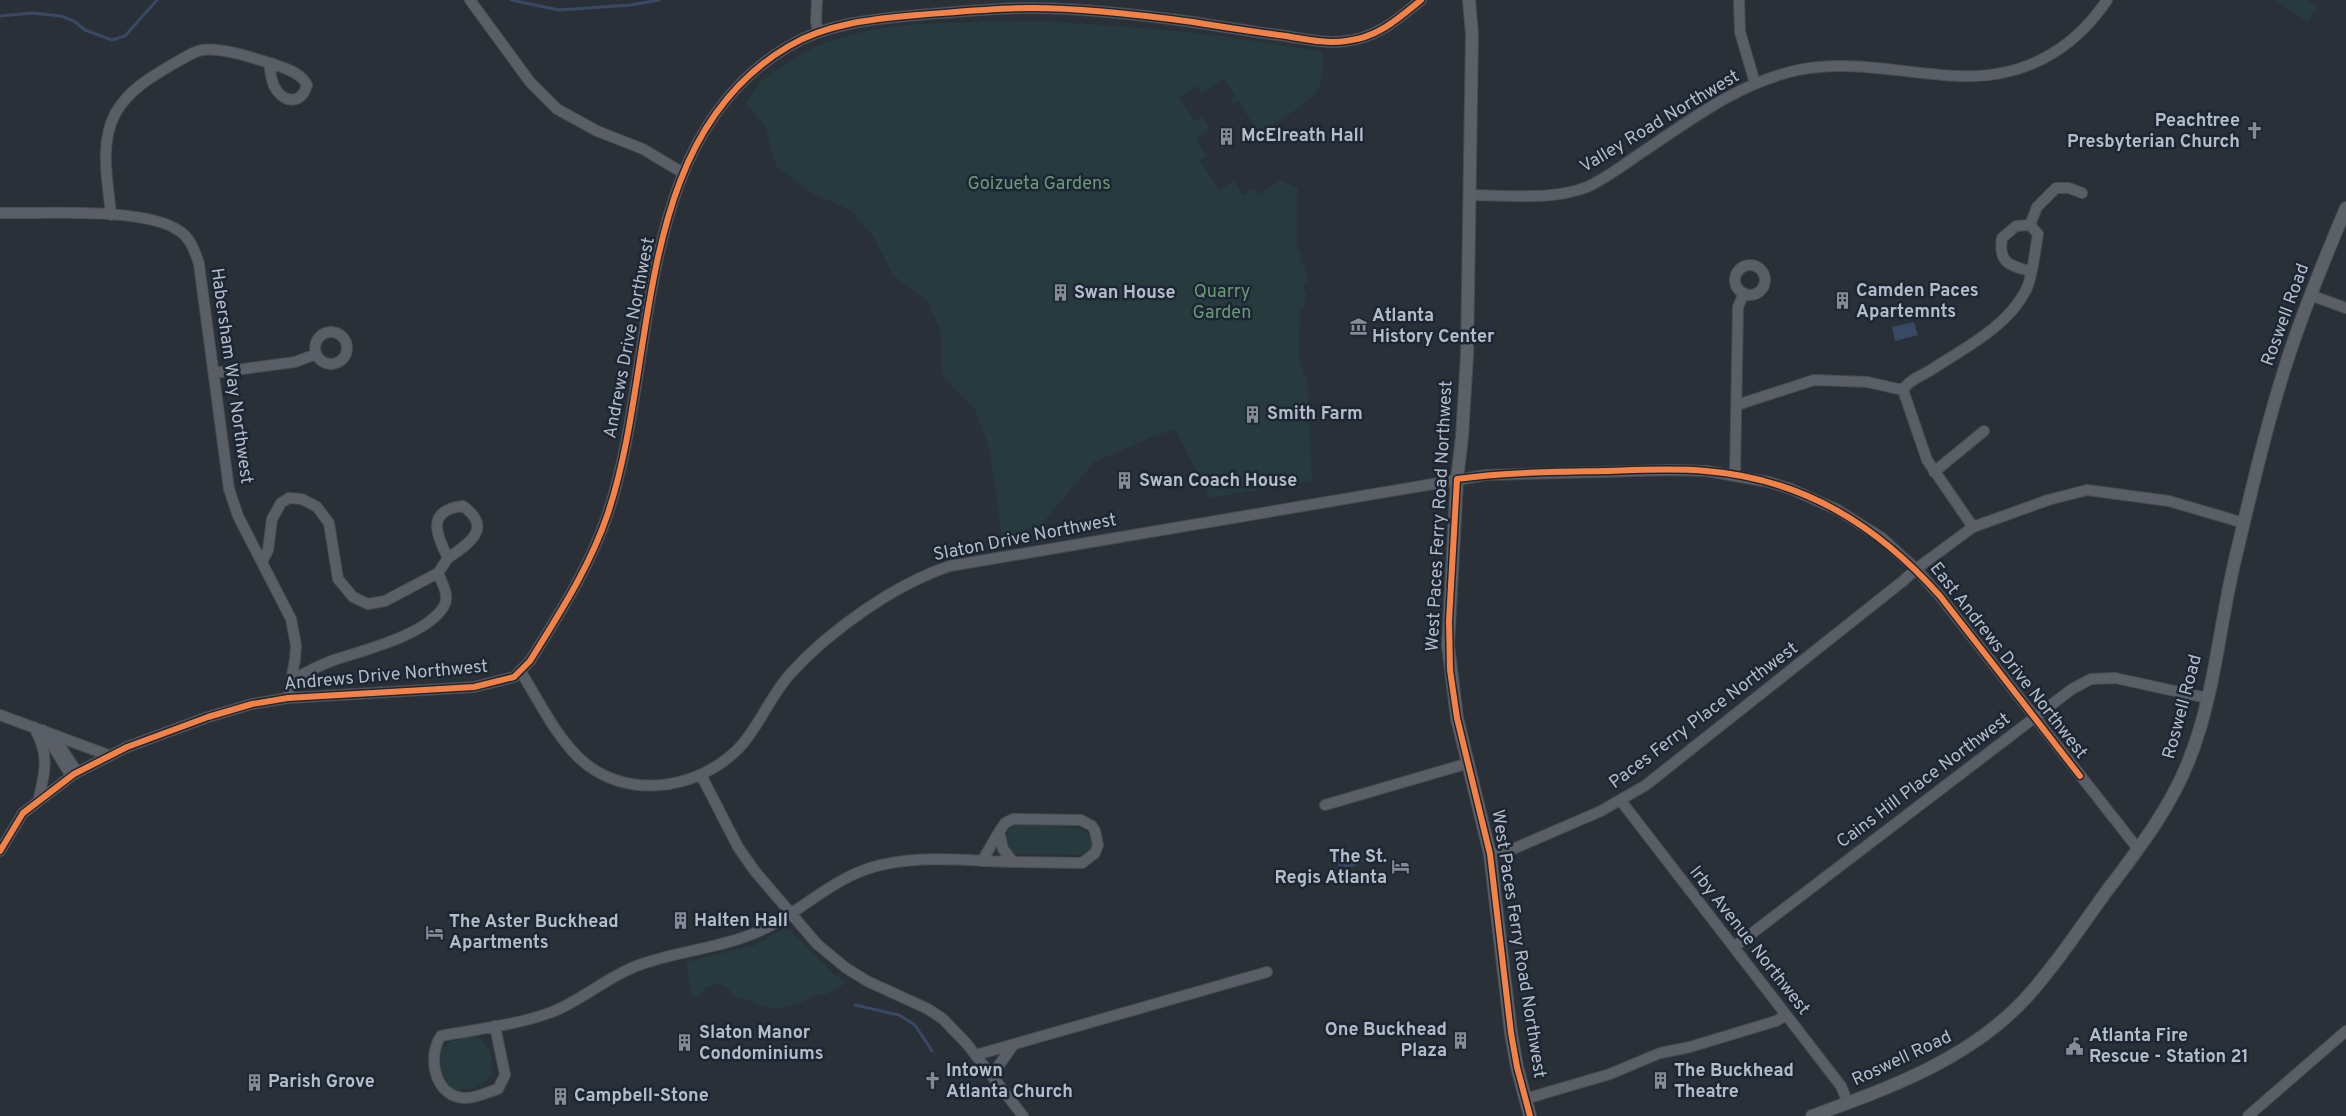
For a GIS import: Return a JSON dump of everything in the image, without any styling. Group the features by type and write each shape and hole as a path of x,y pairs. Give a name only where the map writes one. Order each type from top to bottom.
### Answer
{"main road":[{"name":"West Paces Ferry Road Northwest","path":"1468,0 1472,34 1467,354 1462,437 1457,479 1448,645 1454,700 1490,854 1511,1033 1517,1067 1530,1116"},
{"name":"Roswell Road","path":"1812,1116 1938,1065 1972,1044 2003,1020 2045,976 2138,849 2161,814 2185,770 2197,737 2244,523 2286,366 2310,295 2346,208"}],"street":[{"path":"470,0 530,82 557,109 597,131 643,149 683,173"},
{"path":"817,0 816,21 818,32"},
{"name":"Andrews Drive Northwest","path":"0,852 22,813 39,798 74,774 108,755 208,716 252,704 288,698 474,687 506,680 521,672 530,662 580,578 596,546 609,512 621,467 662,245 683,173 707,125 739,85 776,54 818,32 845,24 964,11 1037,8 1144,16 1304,39 1345,42 1383,30 1421,0"},
{"path":"1739,0 1740,32 1755,83"},
{"name":"Valley Road Northwest","path":"1470,195 1547,196 1586,187 1608,176 1718,102 1755,83 1797,70 1840,65 1871,66 1958,76 1991,75 2013,71 2056,52 2069,43 2087,26 2106,0"},
{"path":"111,215 106,142 115,115 131,92 149,78 200,50 217,50 268,63"},
{"path":"2030,225 2037,207 2056,188 2069,188 2082,193"},
{"name":"Habersham Way Northwest","path":"0,213 111,215 164,222 179,230 192,244 200,264 229,489 238,516 287,608 293,625 296,645 288,698"},
{"path":"1973,528 1927,460 1903,390 1906,384 1921,377 1994,327 2012,311 2026,289 2038,234 2030,225"},
{"path":"2030,225 2016,226 2002,238 2000,250 2003,260 2014,267 2030,271"},
{"path":"1735,475 1738,306 1744,293"},
{"path":"2310,295 2346,308"},
{"path":"214,373 296,362 316,354"},
{"path":"1737,405 1814,380 1867,382 1903,390"},
{"path":"1934,472 1984,430"},
{"name":"East Andrews Drive Northwest","path":"1457,479 1514,473 1673,470 1735,475 1791,489 1838,510 1882,538 1916,568 2138,849"},
{"name":"Slaton Drive Northwest","path":"521,672 563,741 580,758 598,771 623,782 649,786 676,783 701,775 722,764 739,747 778,689 807,657 885,596 928,573 968,562 1457,479"},
{"name":"Paces Ferry Place Northwest","path":"1490,854 1514,849 1621,801 1646,785 1767,691 1903,581 1916,568 1973,528 2048,500 2087,490 2169,501 2244,523"},
{"path":"262,562 268,550 272,519 275,511 281,503 289,498 302,499 317,507 329,523 338,579 353,597 368,604 385,601 438,573 448,558 465,547 475,536 478,525 473,513 463,506 450,507 439,515 436,526 440,542 448,558"},
{"path":"292,679 332,660 378,647 424,626 444,606 447,596 438,573"},
{"name":"Cains Hill Place Northwest","path":"1734,947 2072,689 2091,679 2115,678 2207,698"},
{"path":"0,714 108,755"},
{"path":"43,730 74,774"},
{"path":"39,798 46,761 43,746 43,730"},
{"path":"1324,805 1469,763"},
{"path":"701,775 738,847 817,944 846,968 876,986 928,1009 943,1019 957,1032 1024,1116"},
{"name":"Irby Avenue Northwest","path":"1621,801 1841,1086 1848,1103"},
{"path":"494,1026 505,1075 498,1089 465,1098 450,1095 440,1082 433,1065 435,1045 441,1036 528,1019 552,1012 578,1000 636,966 741,939 766,928 839,881 879,865 919,860 1082,863 1095,853 1098,837 1092,826 1081,820 1013,819 1005,824 999,832 982,861"},
{"path":"999,832 1003,849 1013,862"},
{"path":"976,1055 1268,972"},
{"path":"1525,1099 1610,1074 1660,1053 1690,1047 1776,1021 1786,1014"},
{"path":"2248,1116 2346,1031"},
{"path":"992,1075 1014,1044"}],"green space":[{"path":"2274,0 2308,0 2318,7 2308,22"},
{"name":"Goizueta Gardens","path":"1031,21 1177,31 1323,52 1322,76 1316,91 1293,112 1259,133 1238,101 1233,104 1230,99 1235,96 1224,79 1201,93 1197,86 1179,97 1195,121 1203,117 1210,129 1196,139 1207,156 1200,160 1219,190 1234,181 1243,195 1254,188 1258,195 1280,180 1298,189 1297,249 1301,250 1300,262 1305,268 1308,281 1303,285 1307,296 1304,306 1300,310 1299,360 1308,384 1312,481 1209,498 1175,429 1093,463 1040,526 1002,537 990,451 975,409 942,375 941,333 928,302 893,275 873,236 850,210 813,194 776,166 765,126 746,103 763,80 807,51 837,39 868,31 901,26 934,23"},
{"path":"1018,823 1078,828 1090,835 1093,846 1089,852 1079,855 1013,854 1005,847 1005,839 1008,829"},
{"path":"787,927 832,972 846,983 826,994 816,995 781,1008 765,1006 732,995 728,988 717,983 705,988 700,996 692,997 686,962 755,945"},
{"path":"470,1036 482,1041 489,1050 492,1062 492,1075 475,1088 454,1091 442,1073 438,1052 450,1042"}],"water":[{"path":"1914,322 1918,335 1895,341 1892,327"},
{"path":"1360,852 1363,861 1351,867 1339,866 1337,860 1346,854"}],"waterway":[{"path":"0,16 32,13 61,16 74,21 85,30 112,40 125,36 157,0"},
{"path":"511,0 559,10 631,5 659,0"},
{"path":"855,1005 899,1015 915,1025 932,1051"}],"cycle path":[{"path":"0,851 23,813 74,774 127,747 208,717 252,704 288,698 474,687 514,677 530,661 563,608 583,571 608,513 624,453 658,257 675,195 701,137 738,87 789,46 819,32 852,23 975,10 1032,8 1133,14 1316,41 1338,42 1357,39 1377,32 1395,21 1421,0"},
{"path":"1530,1116 1517,1067 1511,1033 1490,854 1457,718 1450,670 1449,621 1457,479 1530,473 1694,470 1741,476 1775,484 1806,495 1864,527 1916,571 1940,596 2080,776"}],"place":[{"name":"Peachtree Presbyterian Church","path":"2254,131"},
{"name":"McElreath Hall","path":"1227,136"},
{"name":"Swan House","path":"1060,293"},
{"name":"Camden Paces Apartemnts","path":"1842,301"},
{"name":"Atlanta History Center","path":"1358,326"},
{"name":"Smith Farm","path":"1253,414"},
{"name":"Swan Coach House","path":"1125,481"},
{"name":"The St. Regis Atlanta","path":"1401,867"},
{"name":"Halten Hall","path":"680,921"},
{"name":"The Aster Buckhead Apartments","path":"435,932"},
{"name":"One Buckhead Plaza","path":"1461,1040"},
{"name":"Slaton Manor Condominiums","path":"685,1043"},
{"name":"Atlanta Fire Rescue - Station 21","path":"2075,1046"},
{"name":"Intown Atlanta Church","path":"932,1081"},
{"name":"The Buckhead Theatre","path":"1660,1081"},
{"name":"Parish Grove","path":"254,1082"},
{"name":"Campbell-Stone","path":"560,1096"}],"park label":[{"name":"Quarry Garden","path":"1222,302"}]}
